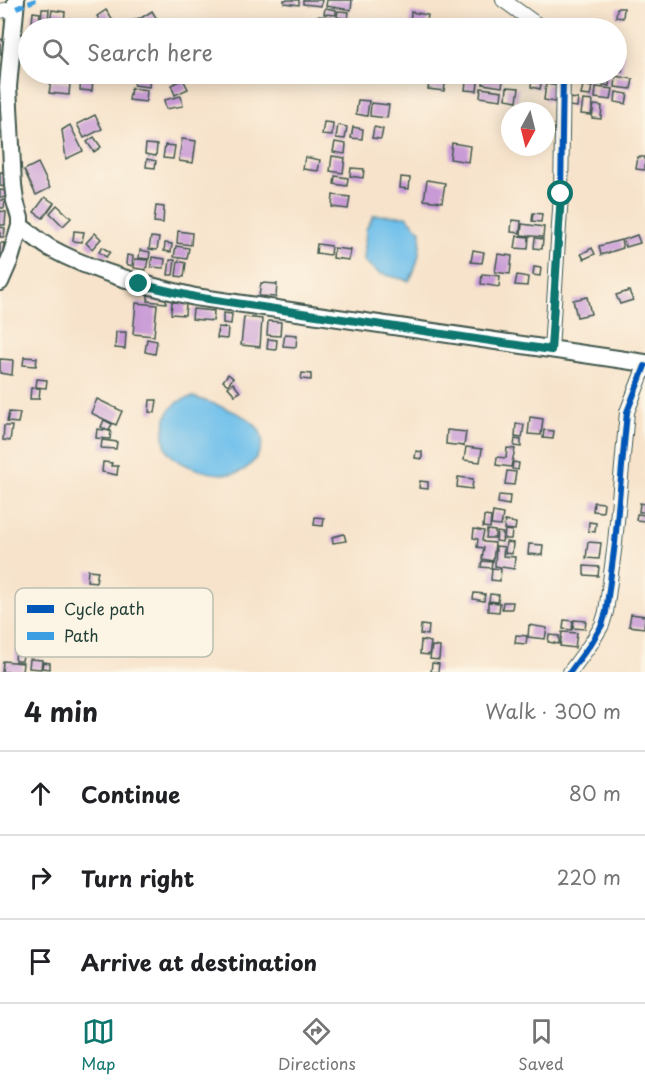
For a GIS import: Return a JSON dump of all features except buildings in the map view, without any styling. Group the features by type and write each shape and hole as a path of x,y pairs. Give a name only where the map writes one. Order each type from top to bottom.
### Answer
{"main road":[{"path":"0,282 10,259 21,218 15,201 8,87 11,6"},
{"path":"20,226 48,247 91,268 139,284 195,297 645,364"}],"street":[{"path":"503,0 528,18"},
{"path":"551,350 561,194 563,84"},
{"path":"570,672 597,634 606,612 627,412 645,364"}],"water":[{"path":"374,215 406,216 421,231 418,257 409,281 379,273 364,261 366,229"},
{"path":"193,397 231,410 255,425 261,434 262,446 249,466 233,473 210,473 187,465 169,453 164,437 168,413 175,404"}],"marked path":[{"path":"16,8 36,0"}],"cycle path":[{"path":"551,350 561,194 563,84"},
{"path":"570,672 592,642 602,625 606,612 627,412 645,366"}],"route":[{"path":"139,284 195,297 551,350 561,194"}]}
